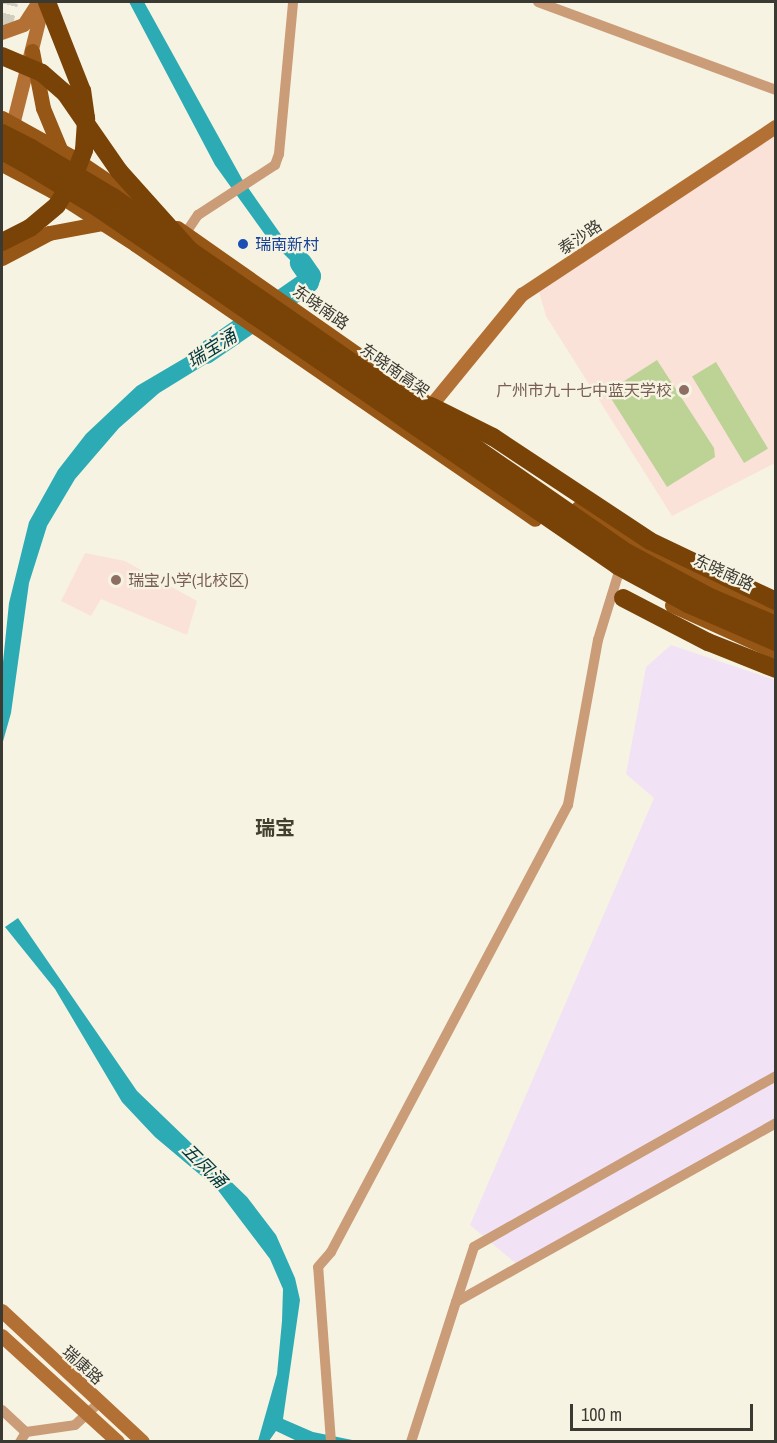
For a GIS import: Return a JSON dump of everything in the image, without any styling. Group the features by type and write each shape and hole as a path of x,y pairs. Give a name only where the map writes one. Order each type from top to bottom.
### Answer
{"highway":[{"path":"2,242 30,228 57,205 74,179 84,150 82,91 46,2"},
{"path":"2,56 42,73 65,93 119,171 187,242"},
{"name":"东晓南高架","path":"5,125 87,180 187,242 616,546 710,597 776,625"},
{"path":"2,151 102,210 618,566 688,604 776,642"},
{"path":"431,406 493,437 585,499 673,553 776,602"},
{"path":"623,598 708,642 776,669"}],"main road":[{"path":"2,33 24,25 39,2"},
{"path":"46,2 32,51 5,125 2,164 103,223 618,575 717,628 776,652"},
{"path":"32,51 43,108 60,149"},
{"name":"东晓南路","path":"5,125 60,149 187,242 638,548 776,615"},
{"name":"泰沙路","path":"431,406 522,295 776,127"},
{"path":"2,258 49,233 103,223"},
{"name":"瑞康路","path":"2,1311 143,1442"},
{"name":"瑞康路","path":"2,1336 118,1442"}],"street":[{"path":"187,242 198,215 274,165 279,154 293,2"},
{"path":"538,2 776,90"},
{"path":"331,1442 318,1267 331,1252 568,805 598,640 618,575"},
{"path":"411,1442 474,1247 776,1076"},
{"path":"456,1302 776,1123"},
{"path":"26,1432 75,1425 100,1402"},
{"path":"2,1410 26,1432"},
{"path":"20,1442 26,1432"}],"shaded area":[{"name":"广州市九十七中蓝天学校","path":"775,134 775,463 672,516 546,316 539,292"},
{"name":"瑞宝小学(北校区)","path":"85,553 125,561 197,601 187,635 101,599 91,616 61,601"},
{"path":"671,645 775,680 775,1123 519,1266 470,1225 654,798 626,774 646,667"}],"green space":[{"path":"657,360 714,448 715,457 667,487 607,392"},
{"path":"716,362 768,449 744,463 692,376"}],"water":[{"path":"129,2 144,2 242,179 284,239 316,273 319,283 312,293 296,283 303,273 266,236 215,165"},
{"path":"227,333 240,343 159,393 119,428 75,479 47,526 29,583 11,713 2,745 2,672 9,603 29,522 58,470 86,434 137,386"},
{"name":"五凤涌","path":"18,918 137,1091 247,1197 276,1235 295,1278 300,1300 283,1419 313,1432 357,1441 297,1441 276,1431 269,1441 258,1441 277,1374 282,1321 283,1289 270,1259 217,1189 155,1137 122,1102 55,989 5,927"}],"waterway":[{"name":"瑞宝涌","path":"206,353 308,282 310,276 301,263"}],"tunnel":[{"path":"2,31 9,2"}],"place":[{"name":"瑞南新村","path":"243,244"},
{"name":"广州市九十七中蓝天学校","path":"684,390"},
{"name":"瑞宝小学(北校区)","path":"116,580"}],"district":[{"name":"瑞宝","path":"275,827"}]}
